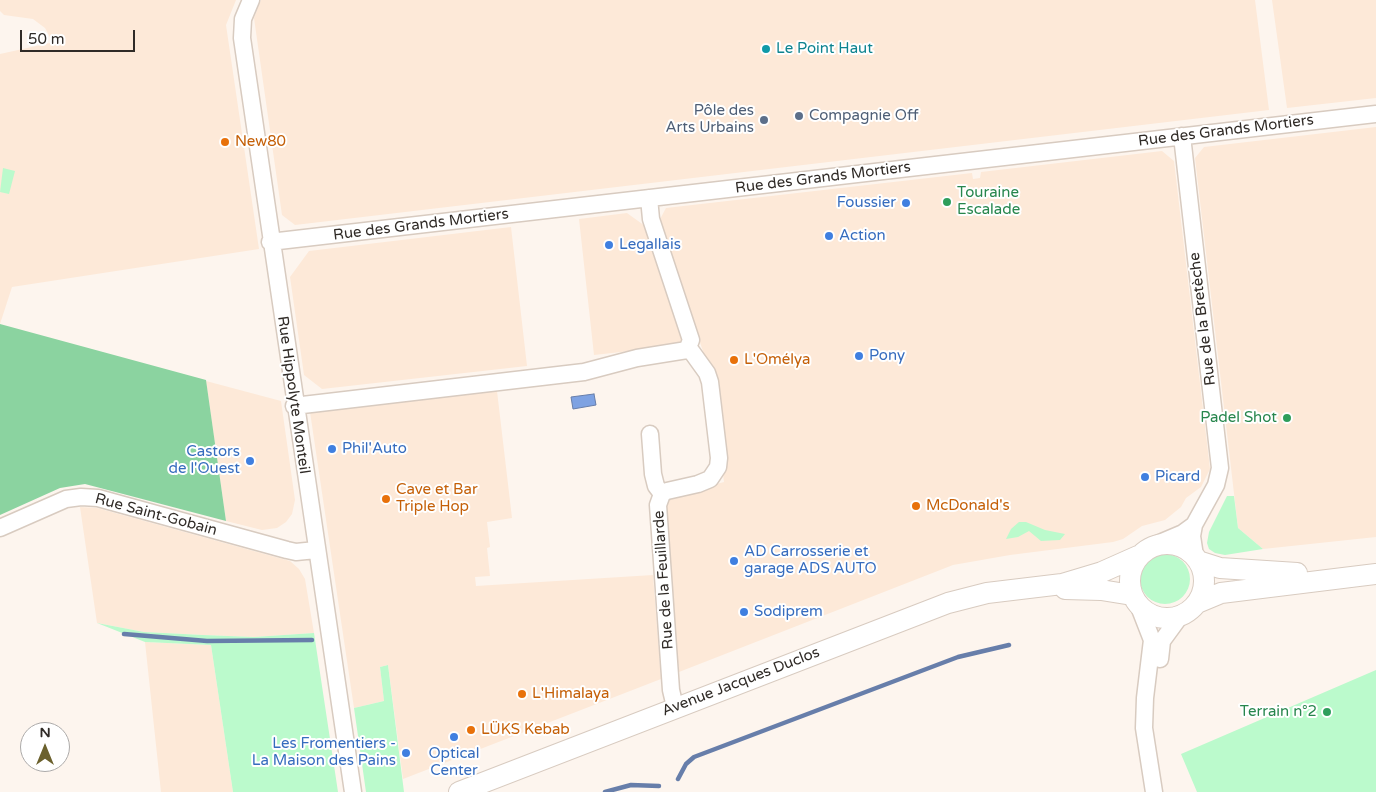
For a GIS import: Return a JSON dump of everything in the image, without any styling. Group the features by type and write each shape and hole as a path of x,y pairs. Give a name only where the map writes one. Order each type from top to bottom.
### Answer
{"main road":[{"path":"1157,544 1178,545 1197,558 1220,568 1262,572 1376,572 1221,593 1167,618 1157,617 1148,613 1135,600 1130,575 1138,556 1157,544"},
{"name":"Avenue Jacques Duclos","path":"459,792 948,603 987,594 1062,584 1111,568 1138,556"},
{"path":"1189,609 1204,586 1204,578 1197,558"},
{"name":"Avenue Jacques Duclos","path":"1028,589 1101,590 1135,600"}],"street":[{"name":"Rue Hippolyte Monteil","path":"252,0 243,19 242,38 294,406 353,792"},
{"name":"Rue des Grands Mortiers","path":"270,242 1376,114"},
{"name":"Rue de la Bretèche","path":"1182,136 1220,468 1218,480 1194,525 1192,536 1197,558"},
{"path":"294,406 584,372 637,358 689,348 690,335 651,219 649,198"},
{"name":"Rue de la Feuillarde","path":"675,707 670,683 658,505 662,494 704,482 715,474 718,467 718,445 710,382 707,373 689,348"},
{"path":"650,434 653,474 656,486 662,494"},
{"name":"Rue Saint-Gobain","path":"0,528 66,499 81,497 98,498 287,550 296,552 316,550"},
{"path":"1157,544 1183,533 1194,525"},
{"path":"1135,600 1152,640 1145,698 1144,728 1154,792"},
{"path":"1164,792 1154,741 1153,712 1162,641 1189,609"}],"shaded area":[{"path":"0,0 236,0 226,25 259,249 12,287 0,324 0,54 50,43 51,39 45,28 33,19 4,15 0,11"},
{"path":"261,0 1255,0 1269,110 295,225 282,215 254,18"},
{"path":"1272,0 1376,0 1376,98 1287,108"},
{"path":"1376,127 1376,537 1263,549 1238,528 1195,158 1204,147"},
{"path":"1162,151 1174,161 1210,469 1201,487 1186,498 1181,507 1165,520 1142,526 1123,539 953,565 679,672 662,499 724,482 710,371 658,223 666,208 972,173 973,179 980,178 981,172"},
{"path":"627,213 645,226 684,345 594,355 579,219"},
{"path":"511,227 527,366 322,389 304,375 290,277 309,251"},
{"path":"206,381 281,401 295,500 292,514 286,522 277,528 262,530 226,521"},
{"path":"497,391 512,518 487,522 490,547 487,548 490,576 475,577 476,586 653,575 661,679 403,779 388,665 380,667 384,701 354,708 310,412"},
{"path":"80,507 97,508 290,561 299,569 305,579 314,633 254,637 203,635 144,632 97,623"},
{"path":"145,642 211,645 233,792 161,792"}],"green space":[{"path":"3,168 15,171 9,194 0,192"},
{"path":"0,324 206,380 226,521 85,484 60,488 0,515"},
{"path":"1227,496 1234,496 1238,528 1263,549 1225,555 1215,553 1209,549 1207,543 1209,532"},
{"path":"1019,522 1026,522 1045,530 1065,534 1060,540 1041,541 1029,531 1018,537 1006,539 1011,529"},
{"path":"1165,554 1175,556 1183,561 1188,569 1190,579 1188,589 1183,597 1175,602 1165,604 1155,602 1147,597 1142,589 1140,579 1142,569 1147,561 1155,556"},
{"path":"97,623 144,632 203,635 254,637 314,633 338,792 233,792 211,645 145,642"},
{"path":"388,665 404,792 366,792 354,708 384,701 380,667"},
{"name":"Terrain n°2","path":"1376,670 1376,792 1197,792 1181,754"}],"water":[{"path":"594,394 596,405 573,409 571,397"}],"waterway":[{"path":"124,634 207,641 312,640"},
{"path":"678,779 686,764 694,757 958,657 1009,645"},
{"path":"605,792 631,785 659,786"}],"place":[{"name":"Le Point Haut","path":"766,49"},
{"name":"Compagnie Off","path":"799,116"},
{"name":"Pôle des Arts Urbains","path":"764,120"},
{"name":"New80","path":"225,142"},
{"name":"Touraine Escalade","path":"947,202"},
{"name":"Foussier","path":"906,203"},
{"name":"Action","path":"829,236"},
{"name":"Legallais","path":"609,245"},
{"name":"Pony","path":"859,356"},
{"name":"L'Omélya","path":"734,360"},
{"name":"Padel Shot","path":"1287,418"},
{"name":"Phil'Auto","path":"332,449"},
{"name":"Castors de l'Ouest","path":"250,461"},
{"name":"Picard","path":"1145,477"},
{"name":"Cave et Bar Triple Hop","path":"386,499"},
{"name":"McDonald's","path":"916,506"},
{"name":"AD Carrosserie et garage ADS AUTO","path":"734,561"},
{"name":"Sodiprem","path":"744,612"},
{"name":"L'Himalaya","path":"522,694"},
{"name":"Terrain n°2","path":"1327,712"},
{"name":"LÜKS Kebab","path":"471,730"},
{"name":"Optical Center","path":"454,737"},
{"name":"Les Fromentiers - La Maison des Pains","path":"406,753"}]}
